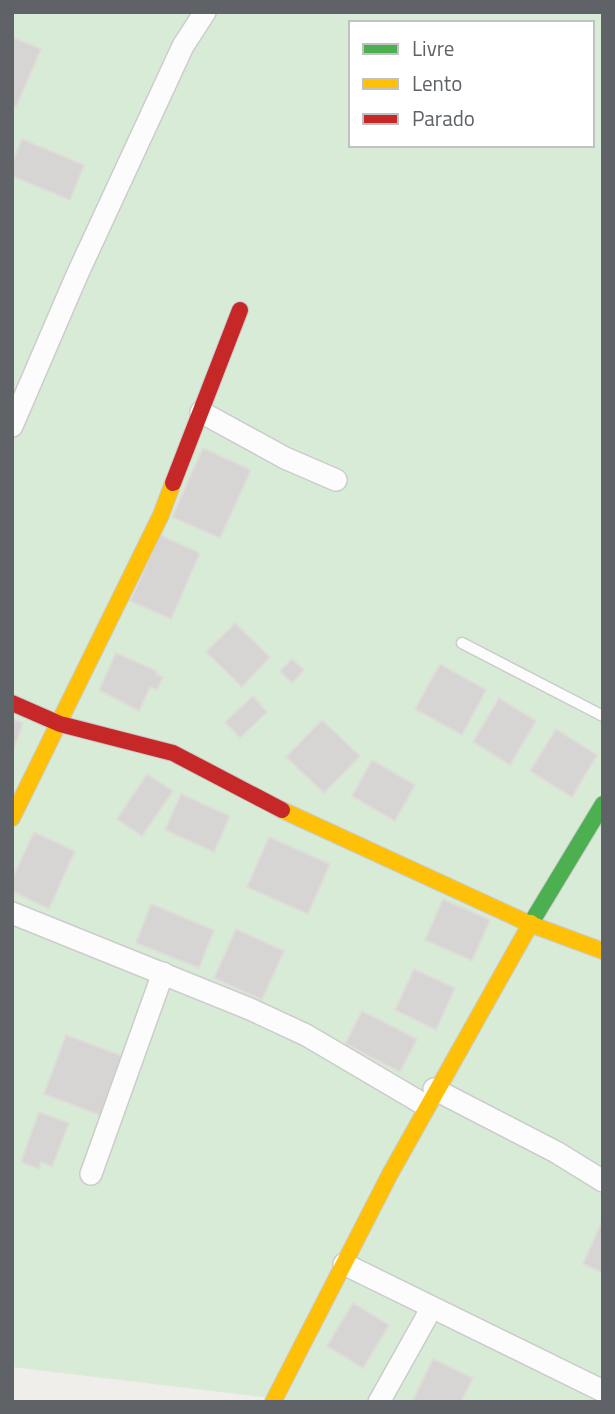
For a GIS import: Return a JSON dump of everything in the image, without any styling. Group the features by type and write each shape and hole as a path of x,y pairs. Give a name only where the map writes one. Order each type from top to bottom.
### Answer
{"street":[{"path":"12,426 77,275 183,46 205,12"},
{"path":"12,818 61,724 161,515 240,310"},
{"path":"201,412 285,458 336,480"},
{"path":"12,703 61,724 173,753 273,806 530,924 603,951"},
{"path":"273,1402 430,1097 603,804"},
{"path":"12,914 306,1035 430,1097 556,1152 603,1181"},
{"path":"91,1174 163,974"},
{"path":"344,1264 431,1309 603,1391"},
{"path":"379,1402 431,1309"}],"lane":[{"path":"462,643 603,716"}],"green space":[{"path":"12,12 603,12 603,1402 304,1402 12,1367"}],"building":[{"path":"12,37 41,49 16,107 12,105"},
{"path":"22,139 84,165 70,200 12,176 12,164"},
{"path":"203,448 251,470 220,538 172,517"},
{"path":"160,535 200,553 171,619 130,601"},
{"path":"235,623 270,657 242,687 206,652"},
{"path":"116,653 157,671 156,674 163,677 157,690 150,687 139,711 99,690"},
{"path":"292,659 304,670 292,683 280,671"},
{"path":"440,664 486,690 462,735 415,709"},
{"path":"253,696 267,712 240,738 225,722"},
{"path":"499,698 536,721 510,765 473,742"},
{"path":"12,719 23,723 12,753"},
{"path":"322,720 360,756 324,793 286,757"},
{"path":"556,729 597,755 572,797 530,771"},
{"path":"372,760 415,785 395,821 352,796"},
{"path":"147,774 173,791 142,836 117,819"},
{"path":"181,794 230,816 214,852 165,830"},
{"path":"34,832 75,851 49,909 12,891 12,879"},
{"path":"269,837 330,864 308,914 247,887"},
{"path":"443,899 490,920 472,961 425,940"},
{"path":"151,904 214,930 199,968 136,943"},
{"path":"236,929 284,951 262,1000 214,978"},
{"path":"414,969 455,988 436,1030 395,1010"},
{"path":"362,1011 417,1039 400,1072 345,1044"},
{"path":"66,1035 123,1056 102,1116 44,1094"},
{"path":"39,1112 69,1123 52,1167 41,1162 39,1169 21,1162"},
{"path":"603,1219 603,1273 583,1264"},
{"path":"353,1303 389,1325 363,1368 327,1346"},
{"path":"433,1359 473,1378 461,1402 412,1402"}],"traffic: fast":[{"path":"531,923 603,804"}],"traffic: slow":[{"path":"12,818 161,515 173,483"},
{"path":"282,810 530,924 603,951"},
{"path":"273,1402 390,1174 531,923"}],"traffic: jam":[{"path":"173,483 240,310"},
{"path":"12,703 60,724 173,753 282,810"}]}
